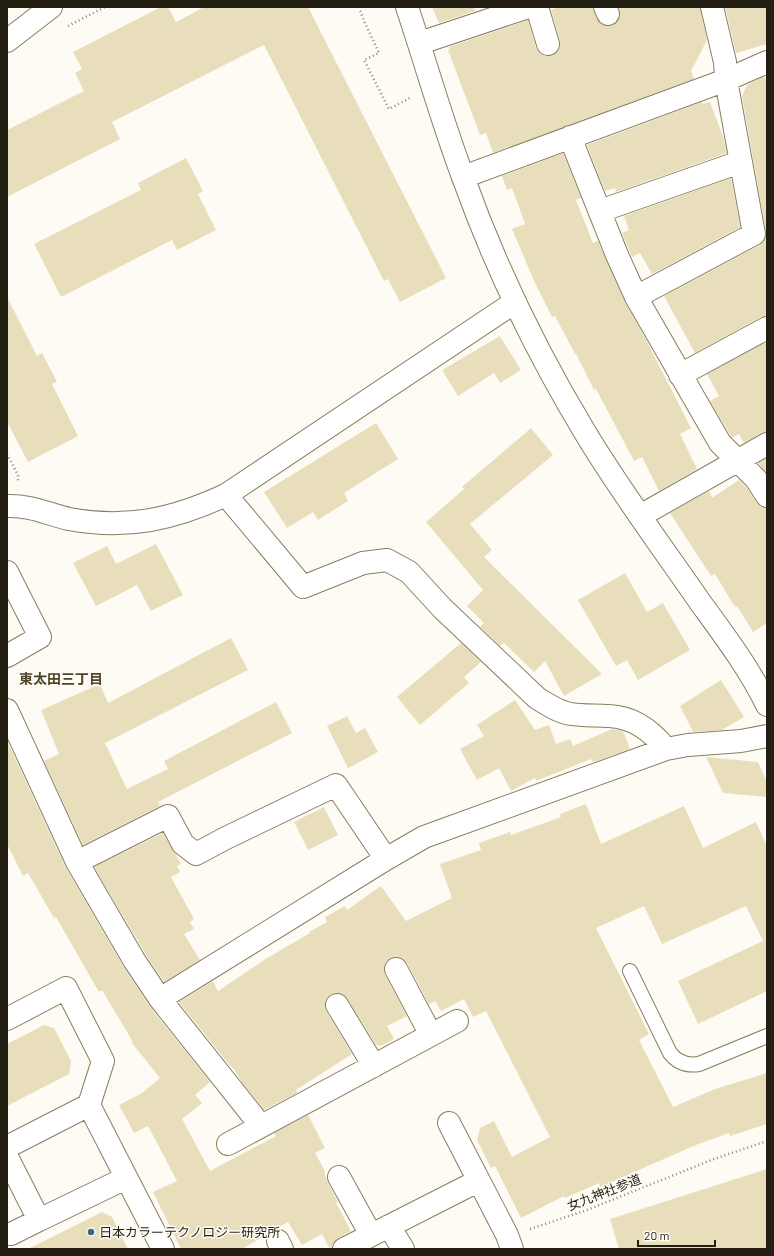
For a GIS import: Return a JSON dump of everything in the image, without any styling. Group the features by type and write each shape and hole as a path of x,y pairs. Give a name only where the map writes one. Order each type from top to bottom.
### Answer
{"street":[{"path":"7,41 51,7"},
{"path":"407,7 420,42 441,113 463,177 515,302 561,391 600,456 640,516 736,651 753,678 767,705"},
{"path":"420,42 528,7"},
{"path":"537,7 548,44"},
{"path":"636,297 754,234 726,80 725,62 712,7"},
{"path":"463,177 726,80 767,62"},
{"path":"570,137 626,276 636,297 720,443 756,479 767,496"},
{"path":"600,211 740,162"},
{"path":"12,506 33,508 69,519 115,523 161,519 183,513 226,495 515,302"},
{"path":"680,375 767,328"},
{"path":"640,516 767,444"},
{"path":"226,495 303,587 363,563 387,560 410,572 442,608 537,698 559,711 571,714 610,716 632,721 651,732 666,749"},
{"path":"7,572 40,637 7,656"},
{"path":"7,710 77,862 134,960 160,999 261,1126"},
{"path":"160,999 424,837 666,749 688,745 741,741 767,736"},
{"path":"77,862 168,816 183,844 196,854 336,785 386,859"},
{"path":"396,969 431,1035"},
{"path":"7,1019 66,988 103,1061 89,1105 163,1249"},
{"path":"338,1005 374,1066"},
{"path":"228,1144 457,1021"},
{"path":"7,1147 89,1105"},
{"path":"449,1123 507,1235 518,1240"},
{"path":"7,1158 39,1220"},
{"path":"339,1177 380,1231 403,1249"},
{"path":"11,1234 126,1178"},
{"path":"344,1249 478,1181"}],"lane":[{"path":"630,971 670,1053 673,1057 683,1063 694,1065 699,1064 767,1036"}],"path":[{"path":"64,28 105,7"},
{"path":"359,7 379,53 364,60 389,109 413,96"},
{"path":"7,454 18,475 12,506"},
{"name":"女九神社参道","path":"518,1240 587,1210 714,1159 767,1140"}],"building":[{"path":"161,7 168,7 176,22 204,7 308,7 446,278 400,302 388,279 384,281 264,45 112,122 120,139 7,197 7,130 84,91 75,73 82,69 73,52"},
{"path":"432,7 474,7 475,11 439,23"},
{"path":"559,7 593,7 597,19 601,24 607,26 613,25 618,21 620,15 619,7 700,7 707,40 691,71 694,79 493,153 486,133 480,135 448,50 450,49 449,47 528,20 536,48 539,53 545,56 552,56 560,47 560,40 551,10"},
{"path":"725,7 767,7 767,44 736,53"},
{"path":"765,76 767,84 767,316 761,317 695,353 664,296 760,245 765,239 766,232 742,96 747,85"},
{"path":"702,102 703,104 710,102 723,136 727,153 616,192 615,188 605,191 587,145"},
{"path":"563,153 581,198 576,200 593,243 598,241 625,302 691,428 680,434 697,469 659,491 642,457 634,461 555,316 552,317 534,281 512,229 525,224 512,188 507,190 502,176"},
{"path":"186,158 203,191 198,194 216,230 177,250 172,240 61,297 34,244 141,190 138,183"},
{"path":"731,178 740,227 652,274 640,253 632,257 622,233 629,230 624,216"},
{"path":"7,297 37,356 42,353 57,382 52,384 78,436 28,462 7,422"},
{"path":"500,336 521,370 500,383 494,373 458,396 442,370"},
{"path":"767,342 767,432 761,433 744,443 739,434 732,438 710,401 719,396 707,374"},
{"path":"376,423 398,459 344,493 348,501 318,520 313,512 287,528 264,492"},
{"path":"531,428 553,455 470,524 492,550 484,557 602,674 564,696 545,661 534,672 504,643 500,646 480,627 484,623 467,606 483,590 426,522 464,489 462,487"},
{"path":"767,458 767,473 758,463"},
{"path":"739,480 761,507 767,508 767,623 753,632 737,606 735,607 715,574 711,576 670,513 709,491 712,498"},
{"path":"156,544 183,595 151,611 137,585 96,606 73,563 107,546 116,564"},
{"path":"625,573 647,612 663,603 690,650 638,680 627,660 616,666 578,600"},
{"path":"231,638 248,670 105,743 127,789 168,769 164,761 276,702 292,733 158,802 160,806 83,845 44,761 59,754 41,710 100,684 108,703"},
{"path":"461,643 481,662 464,677 469,683 420,725 397,697"},
{"path":"721,680 744,717 722,730 693,732 680,706"},
{"path":"515,700 535,730 549,725 556,744 570,739 573,746 612,729 623,731 630,749 593,762 591,759 536,781 535,778 511,791 499,768 477,780 460,749 484,736 477,725"},
{"path":"347,716 356,733 365,728 378,752 348,768 327,726"},
{"path":"7,741 66,868 123,966 150,1007 210,1082 195,1095 202,1103 182,1119 210,1171 276,1136 274,1133 308,1115 325,1148 315,1153 325,1171 324,1172 328,1183 338,1202 336,1203 351,1231 338,1238 333,1243 332,1249 330,1249 322,1234 302,1245 288,1222 242,1249 181,1249 153,1192 177,1181 148,1126 134,1133 119,1105 142,1093 160,1078 132,1043 133,1042 102,990 99,992 56,917 54,918 28,873 23,876 7,844"},
{"path":"706,757 758,762 767,782 767,797 723,793"},
{"path":"586,804 601,844 684,806 703,848 756,822 767,846 767,991 698,1024 678,981 763,941 746,906 662,944 644,906 596,928 649,1034 639,1040 673,1107 715,1089 767,1073 767,1124 730,1136 729,1133 696,1145 600,1187 599,1183 565,1198 564,1196 521,1218 495,1166 491,1168 477,1140 480,1128 494,1121 512,1157 550,1137 486,1011 473,1017 464,999 441,1011 435,1001 429,1004 407,963 403,959 397,957 391,958 385,963 385,974 407,1016 387,1026 394,1039 381,1046 376,1045 347,998 343,994 331,994 326,999 326,1011 352,1054 296,1090 297,1093 264,1110 243,1084 233,1068 179,1002 213,981 218,991 264,960 327,922 325,917 345,906 347,910 381,886 406,921 452,898 440,864 481,850 479,843 510,832 511,835 561,817 560,814"},
{"path":"324,807 338,835 308,850 294,822"},
{"path":"163,833 181,864 177,866 180,872 171,877 194,919 190,922 194,929 184,934 200,960 164,982 94,867"},
{"path":"44,1025 54,1028 71,1061 69,1074 7,1106 7,1044"},
{"path":"767,1169 767,1249 619,1249 610,1219"},
{"name":"日本カラーテクノロジー研究所","path":"102,1212 112,1217 128,1249 28,1249"}],"place":[{"name":"日本カラーテクノロジー研究所","path":"91,1232"}],"district":[{"name":"東太田三丁目","path":"61,679"}]}
